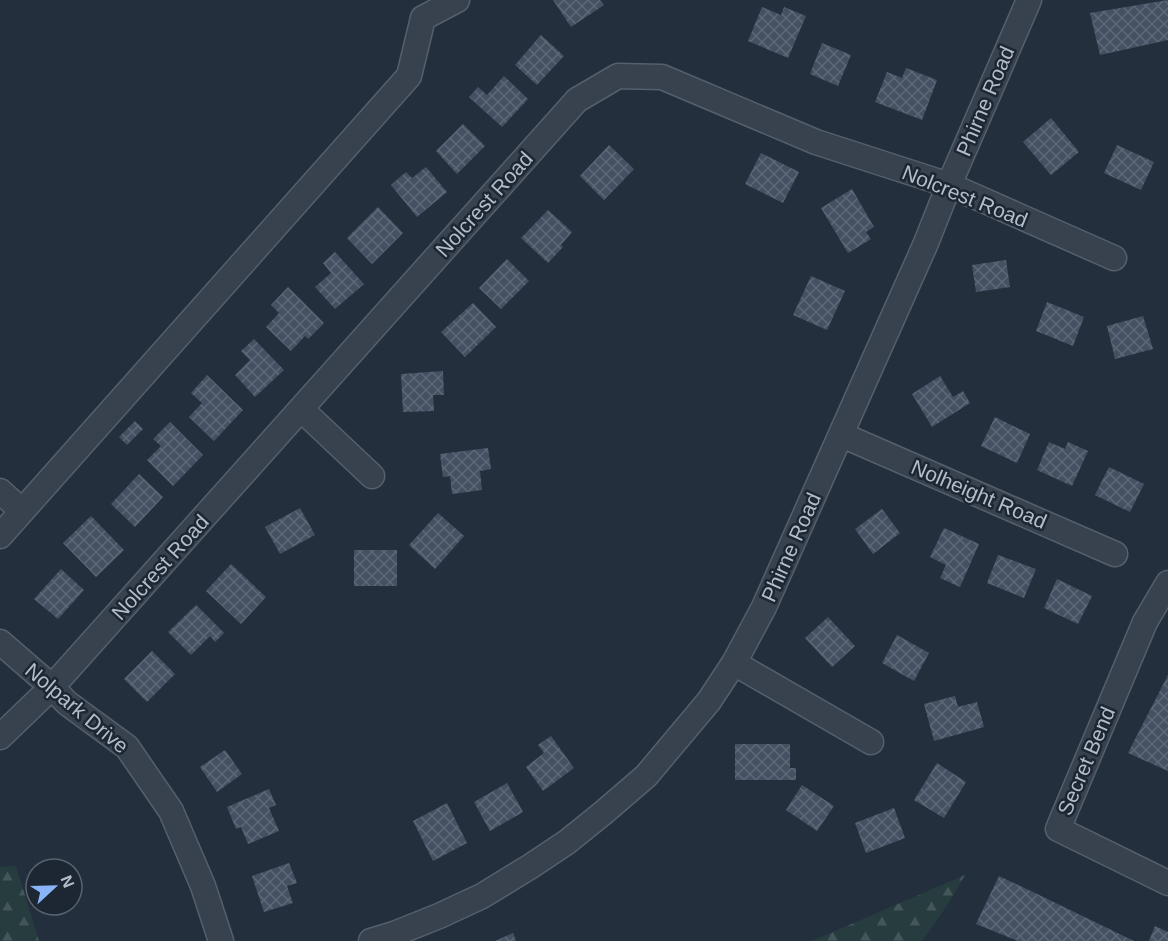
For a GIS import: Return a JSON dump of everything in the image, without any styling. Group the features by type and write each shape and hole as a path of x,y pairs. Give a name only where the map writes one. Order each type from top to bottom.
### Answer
{"street":[{"path":"0,536 409,76 423,18 457,0"},
{"name":"Phirne Road","path":"371,941 439,916 482,896 567,842 646,776 709,701 734,663 764,607 926,243 1029,0"},
{"name":"Nolcrest Road","path":"0,737 52,687 577,100 618,76 662,77 816,142 949,185 1114,258"},
{"path":"301,409 372,476"},
{"name":"Nolheight Road","path":"842,435 1115,554"},
{"path":"0,491 22,511"},
{"name":"Secret Bend","path":"1168,583 1145,622 1058,829 1168,883"},
{"name":"Nolpark Drive","path":"0,642 52,687 67,704 127,747 171,811 203,886 221,941"},
{"path":"734,663 870,742"}],"green space":[{"path":"16,866 24,892 24,917 32,917 39,941 0,941 0,867"},
{"path":"965,875 922,941 812,941"}],"building":[{"path":"553,0 600,0 604,5 571,27"},
{"path":"1168,0 1168,40 1100,55 1090,13"},
{"path":"762,7 781,15 784,7 806,16 788,58 748,41"},
{"path":"541,35 564,56 537,85 515,65"},
{"path":"822,43 851,55 838,86 810,74"},
{"path":"906,68 937,80 922,120 875,102 887,72 902,78"},
{"path":"504,76 528,99 502,127 469,97 478,87 487,95"},
{"path":"1051,118 1079,152 1051,175 1023,142"},
{"path":"463,124 485,146 457,174 436,151"},
{"path":"609,145 634,169 604,200 580,176"},
{"path":"1117,145 1154,162 1141,190 1104,173"},
{"path":"761,153 799,172 783,203 745,184"},
{"path":"426,167 447,192 417,217 391,185 406,172 412,178"},
{"path":"852,189 874,227 866,232 871,239 848,253 821,208"},
{"path":"378,207 403,233 372,264 347,238"},
{"path":"548,210 572,232 561,245 563,247 548,263 521,238"},
{"path":"335,252 364,284 335,309 315,287 331,273 323,263"},
{"path":"507,259 529,281 501,309 479,288"},
{"path":"1006,260 1010,287 976,292 972,265"},
{"path":"811,276 845,291 827,330 793,315"},
{"path":"288,287 324,323 308,339 305,336 291,351 266,327 279,313 271,305"},
{"path":"1047,302 1084,317 1073,346 1036,331"},
{"path":"473,303 496,327 465,357 441,332"},
{"path":"1143,316 1153,349 1115,359 1107,326"},
{"path":"254,339 284,370 255,397 235,375 250,360 241,351"},
{"path":"443,371 444,395 433,395 434,411 403,412 401,374"},
{"path":"207,375 243,410 214,441 189,417 202,403 191,393"},
{"path":"940,376 953,397 963,391 970,403 932,427 912,394"},
{"path":"995,417 1030,434 1017,463 981,446"},
{"path":"135,421 143,429 127,445 119,437"},
{"path":"170,422 203,455 173,486 147,460 161,446 153,439"},
{"path":"1049,442 1065,449 1068,442 1088,451 1072,486 1037,470"},
{"path":"488,448 491,469 480,471 482,490 452,494 450,476 443,477 440,454"},
{"path":"1109,467 1144,484 1130,512 1095,495"},
{"path":"139,474 163,497 135,527 111,504"},
{"path":"300,508 315,535 280,554 265,527"},
{"path":"882,509 900,533 873,554 855,529"},
{"path":"438,513 464,536 435,569 409,545"},
{"path":"91,516 124,550 96,577 63,543"},
{"path":"944,528 979,544 960,587 940,578 946,565 930,557"},
{"path":"354,550 397,550 397,586 354,586"},
{"path":"998,555 1036,569 1024,598 987,583"},
{"path":"231,564 266,597 241,624 206,591"},
{"path":"61,569 84,590 58,619 34,599"},
{"path":"1057,579 1092,596 1078,624 1044,608"},
{"path":"196,605 224,633 215,642 210,636 191,655 168,632"},
{"path":"828,617 855,646 832,667 805,638"},
{"path":"897,635 929,653 914,681 882,663"},
{"path":"152,651 175,674 147,702 124,679"},
{"path":"1168,675 1168,771 1128,753"},
{"path":"955,696 958,707 977,702 984,727 934,741 924,704"},
{"path":"551,736 574,768 543,791 526,767 544,753 538,745"},
{"path":"735,744 790,744 790,768 796,768 796,780 735,780"},
{"path":"225,750 242,774 217,792 200,767"},
{"path":"937,763 966,782 944,818 914,800"},
{"path":"507,783 523,812 490,831 474,802"},
{"path":"802,785 834,806 817,831 786,810"},
{"path":"269,789 276,805 269,808 279,831 248,844 241,827 236,829 227,807"},
{"path":"447,803 467,843 433,861 413,821"},
{"path":"894,808 905,838 866,853 855,823"},
{"path":"289,863 297,883 287,886 293,903 264,912 252,876"},
{"path":"999,876 1134,941 1018,941 976,924"},
{"path":"1155,926 1168,932 1168,941 1149,941"},
{"path":"513,933 516,941 495,941"}]}
